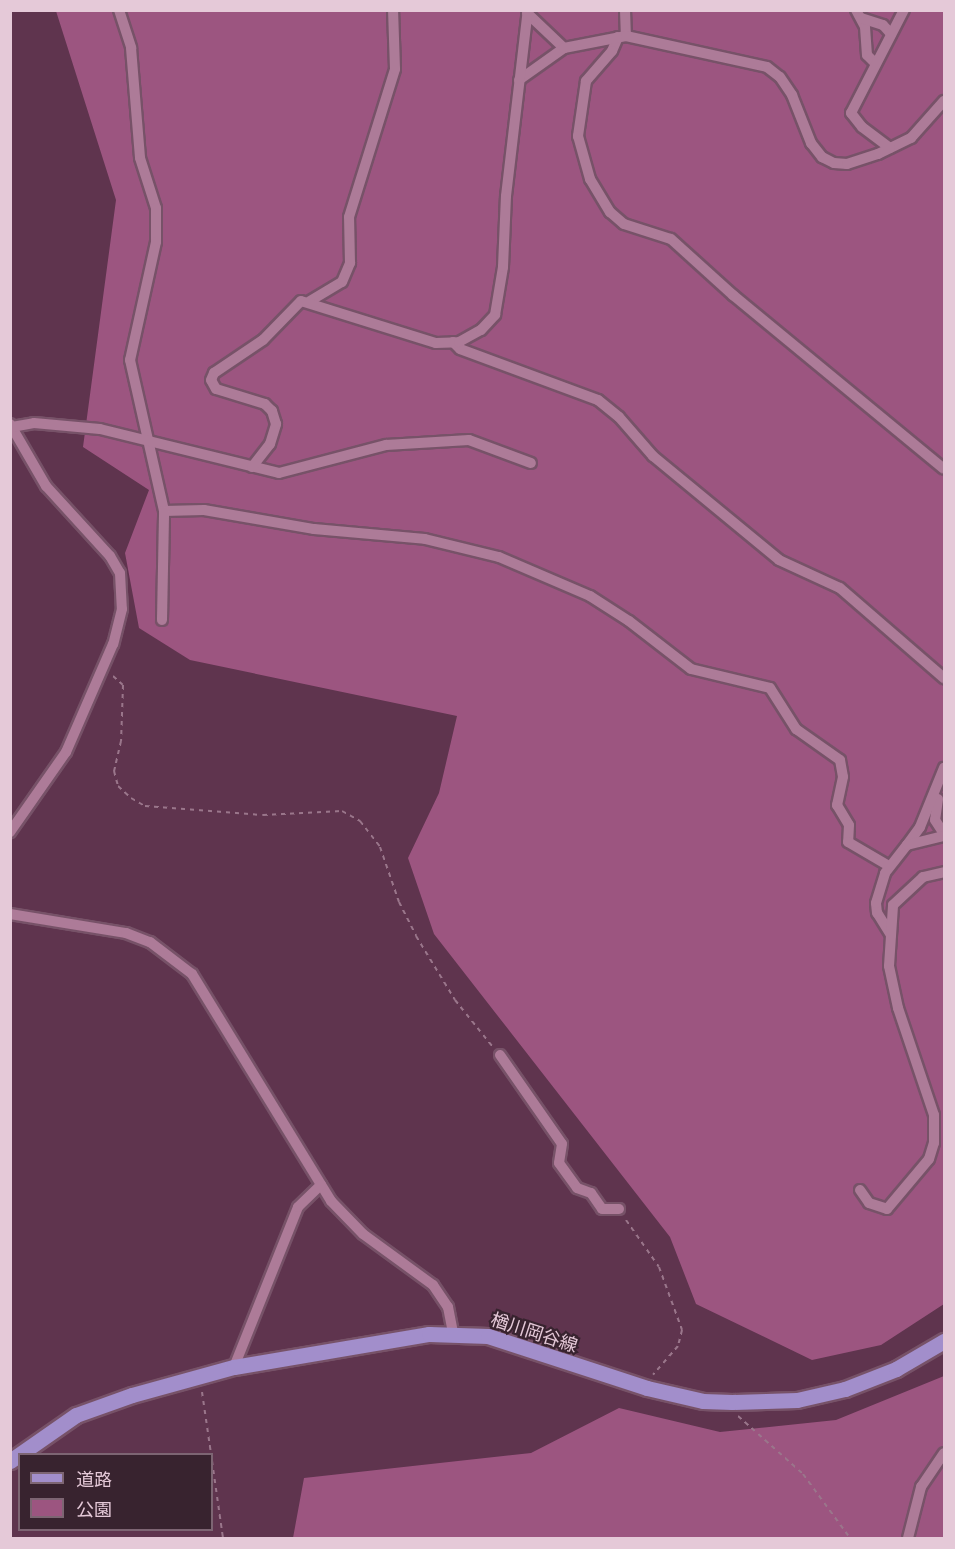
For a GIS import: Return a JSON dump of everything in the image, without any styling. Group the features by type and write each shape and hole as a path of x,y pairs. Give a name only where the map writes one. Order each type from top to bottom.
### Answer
{"main road":[{"name":"楢川岡谷線","path":"21,1453 76,1415 199,1375 360,1345 453,1333 488,1336 647,1388 704,1401 732,1402 797,1400 845,1389 896,1369 945,1341"}],"street":[{"path":"118,10 131,48 140,158 156,208 156,242 130,360 164,512 162,620"},
{"path":"310,301 342,282 350,263 349,217 395,69 393,10"},
{"path":"625,10 622,36 586,81 578,136 590,179 610,212 624,225 672,239 733,295 945,469"},
{"path":"890,148 862,127 851,113 904,10"},
{"path":"252,467 270,444 276,424 272,411 265,404 216,389 211,380 214,373 263,340 301,301 310,301 436,343 453,342 481,330 495,315 500,296 506,196 527,12"},
{"path":"527,12 564,48"},
{"path":"859,14 883,25 891,34"},
{"path":"859,14 869,41 867,55 875,63"},
{"path":"519,80 564,48 622,36 766,67 780,77 792,95 811,143 822,157 834,164 847,164 890,148 924,128 945,101"},
{"path":"453,342 460,349 598,400 620,417 653,456 779,560 840,588 945,678"},
{"path":"10,832 66,752 103,666 122,609 120,573 110,556 46,486 11,426 34,423 100,429 279,473 386,445 469,440 531,463"},
{"path":"164,512 204,510 303,528 425,539 499,557 590,596 629,621 691,669 770,688 796,729 840,760 843,777 837,806 849,825 848,842 889,866"},
{"path":"891,935 884,929 876,903 889,866 920,827 945,768"},
{"path":"907,845 945,835 935,820 935,789"},
{"path":"860,1190 869,1203 887,1209 929,1159 934,1143 934,1115 893,987 889,966 893,905 923,877 945,872"},
{"path":"10,914 126,933 172,956 192,974 209,998 321,1185 350,1222 433,1285 448,1307 453,1333"},
{"path":"500,1054 562,1144 559,1163 577,1188 591,1193 602,1209 619,1209"},
{"path":"234,1367 298,1207 321,1185"},
{"path":"908,1539 921,1487 945,1453"}],"path":[{"path":"103,666 123,685 120,741 114,771 118,786 145,806 263,815 342,811 360,822 380,847 399,902 455,1000 500,1054"},
{"path":"619,1209 659,1267 682,1330 678,1346 656,1369 647,1388"},
{"path":"199,1375 211,1453"},
{"path":"732,1402 741,1421 766,1438 803,1474 850,1539"},
{"path":"213,1468 223,1539"}],"green space":[{"path":"56,11 944,11 944,1304 881,1345 812,1360 696,1304 670,1237 434,934 408,858 439,793 457,716 190,660 139,628 125,553 149,490 83,447 116,200"},
{"path":"944,1376 944,1538 293,1538 304,1478 531,1453 619,1408 720,1432 836,1420"}]}
